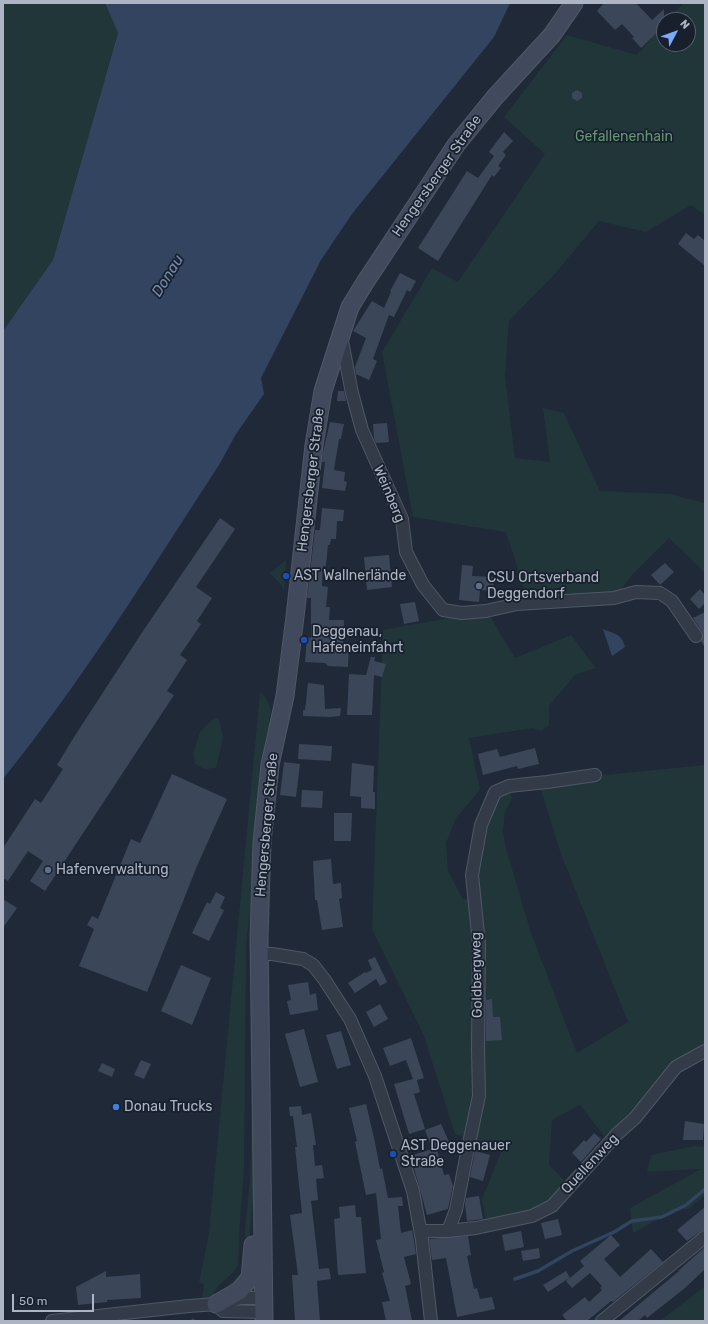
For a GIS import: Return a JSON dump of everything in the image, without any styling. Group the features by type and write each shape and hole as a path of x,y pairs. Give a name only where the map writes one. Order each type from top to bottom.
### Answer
{"main road":[{"name":"Hengersberger Straße","path":"263,1310 259,954 262,842 270,765 285,696 296,617 314,445 323,391 350,307 366,281 456,145 495,97 552,35 574,3"},
{"name":"Hengersberger Straße","path":"216,1304 239,1291 250,1278 254,1215 262,1201"}],"street":[{"name":"Weinberg","path":"341,335 352,393 362,430 402,519 406,552 423,585 443,610 462,613 486,611 517,604 614,598 636,592 660,593 672,601 696,636"},
{"name":"Goldbergweg","path":"448,1231 456,1210 480,1096 478,1049 479,944 472,875 481,825 495,792 509,786 595,775"},
{"path":"259,954 272,954 303,959 313,965 350,1019 375,1076 413,1191 428,1286 431,1321"},
{"name":"Quellenweg","path":"448,1231 476,1228 532,1216 552,1206 617,1134 634,1118 676,1067 705,1051"},
{"path":"420,1231 448,1231"},
{"path":"602,1321 705,1237"},
{"path":"52,1321 216,1304 223,1311 263,1310"}],"green space":[{"path":"3,3 105,3 118,33 53,260 3,331"},
{"name":"Gefallenenhain","path":"683,3 705,3 705,215 691,205 646,232 599,221 553,276 509,321 505,376 515,458 550,462 543,408 564,413 600,491 670,494 705,503 705,573 669,538 632,575 614,598 529,604 506,532 413,517 382,352 432,268 458,282 545,154 504,117 567,35 637,55 656,33 656,52 696,52 696,12 675,12"},
{"path":"286,560 284,592 281,585 270,573"},
{"path":"487,611 515,658 571,635 596,668 575,675 549,706 549,725 541,731 533,728 469,738 480,790 456,818 446,843 448,871 463,899 475,900 473,875 496,793 509,787 512,798 505,812 503,830 505,845 531,933 577,1053 628,1022 561,854 541,790 595,776 705,765 705,1047 630,1118 604,1136 580,1105 552,1120 549,1165 566,1182 556,1197 530,1210 486,1221 482,1199 502,1150 455,1134 424,1036 372,929 383,630"},
{"path":"260,692 266,698 271,710 259,784 254,838 252,891 246,948 244,1170 238,1265 234,1272 219,1285 214,1292 214,1298 202,1300 204,1284 199,1283 209,1233"},
{"path":"214,718 219,719 223,738 216,768 204,769 195,764 193,754 200,732"},
{"path":"253,1087 254,1186 250,1232 250,1256 238,1285 222,1292 241,1273 244,1267 245,1231 250,1180"},
{"path":"694,1146 705,1147 705,1195 689,1209 675,1210 633,1233 630,1208 701,1169 647,1172 651,1155"},
{"path":"705,1286 705,1321 660,1321"}],"water":[{"name":"Donau","path":"105,3 510,3 494,37 352,214 321,260 261,378 264,394 236,434 219,465 115,625 61,703 3,779 3,331 53,260 118,33"},
{"path":"603,629 620,637 624,643 625,647 612,656"}],"building":[{"path":"604,3 636,3 652,20 656,16 656,34 641,48 632,38 634,37 622,24 615,30 597,11"},
{"path":"577,90 582,93 582,98 577,101 572,98 572,93"},
{"path":"504,132 513,141 503,152 506,155 498,166 501,168 494,177 492,175 438,261 418,248 467,171 478,178 494,156 489,152"},
{"path":"686,233 694,239 698,235 705,241 705,266 678,244"},
{"path":"400,273 416,281 410,292 407,290 394,317 389,315 373,359 377,361 369,380 356,374 355,367 366,338 353,331 372,301 384,308 391,292 390,291"},
{"path":"338,391 344,391 346,401 337,401"},
{"path":"330,422 344,424 341,439 339,439 334,470 345,472 344,481 347,482 345,491 322,488 325,462 322,462 323,452"},
{"path":"387,423 389,442 376,443 374,439 373,424"},
{"path":"322,508 344,510 343,521 337,521 336,539 331,539 330,545 328,545 326,566 323,566 322,586 328,587 326,607 330,607 329,620 344,620 343,645 349,645 348,667 328,666 325,663 305,662 307,637 311,638 311,598 307,598 315,530 320,530"},
{"path":"220,518 235,529 196,587 212,598 197,621 201,624 180,655 187,660 167,691 174,695 45,891 30,881 43,861 28,851 8,881 3,878 3,848 35,799 41,803 63,769 57,765 74,737 143,631"},
{"path":"389,555 392,587 367,590 364,557"},
{"path":"665,563 674,572 660,585 651,575"},
{"path":"462,565 473,566 472,576 494,577 493,591 480,590 479,602 459,600"},
{"path":"700,589 705,595 705,603 699,609 690,599"},
{"path":"415,602 419,621 404,624 400,604"},
{"path":"705,612 705,648 701,641 703,636 702,632 693,618"},
{"path":"371,657 375,657 374,661 386,664 382,677 374,675 372,715 347,715 349,674 366,675"},
{"path":"308,683 324,685 325,709 341,708 340,716 303,716"},
{"path":"299,744 332,746 331,761 298,759"},
{"path":"535,748 539,764 518,769 517,766 483,775 478,754 497,749 500,757"},
{"path":"284,762 300,764 296,797 280,795"},
{"path":"352,763 374,766 373,792 375,792 375,809 361,808 361,797 350,796"},
{"path":"172,774 227,799 197,866 147,992 79,966 94,929 87,925 92,916 98,919 131,839 140,843"},
{"path":"302,790 323,791 322,808 301,807"},
{"path":"334,813 352,813 351,841 334,841"},
{"path":"331,859 333,884 341,883 342,898 339,899 343,927 322,930 317,900 315,900 313,861"},
{"path":"216,892 225,897 220,908 224,910 209,941 192,933 207,902 210,904"},
{"path":"3,899 17,908 3,928"},
{"path":"375,957 387,982 380,986 376,979 355,993 348,983 365,972 366,973 372,970 368,960"},
{"path":"181,965 211,978 192,1025 161,1011"},
{"path":"308,982 310,995 316,993 318,1010 290,1015 287,1001 291,1000 288,985"},
{"path":"492,999 493,1017 500,1017 502,1040 486,1041 486,1000"},
{"path":"380,1004 388,1019 374,1027 366,1012"},
{"path":"304,1029 318,1082 300,1087 285,1034"},
{"path":"341,1031 351,1065 337,1069 326,1035"},
{"path":"411,1038 424,1078 417,1080 420,1092 414,1094 425,1129 409,1134 394,1084 413,1079 406,1060 390,1066 383,1048"},
{"path":"141,1060 151,1064 144,1079 134,1075"},
{"path":"102,1063 115,1069 112,1077 98,1071"},
{"path":"366,1104 388,1198 402,1197 403,1206 398,1206 401,1233 412,1230 416,1254 404,1257 411,1284 405,1286 412,1321 386,1321 382,1302 390,1301 382,1273 384,1272 376,1240 381,1239 376,1193 366,1195 355,1142 357,1141 349,1108"},
{"path":"301,1106 302,1115 311,1113 316,1145 313,1145 315,1166 322,1165 324,1178 316,1179 318,1200 311,1201 319,1269 329,1268 331,1279 317,1281 320,1321 295,1321 292,1275 298,1275 290,1215 302,1213 295,1147 297,1147 293,1116 290,1116 289,1107"},
{"path":"685,1121 704,1124 703,1140 683,1140"},
{"path":"441,1124 450,1144 437,1149 444,1175 449,1174 453,1186 448,1209 427,1215 414,1168 416,1168 413,1155 432,1149 425,1130"},
{"path":"594,1133 601,1139 581,1162 572,1153 584,1140 586,1142"},
{"path":"475,1151 490,1155 483,1181 470,1177"},
{"path":"479,1196 483,1219 467,1221 465,1205 466,1198"},
{"path":"355,1205 356,1217 361,1217 366,1273 338,1275 334,1219 340,1218 339,1207"},
{"path":"705,1207 705,1230 701,1231 687,1241 677,1230"},
{"path":"558,1219 562,1235 545,1239 541,1223"},
{"path":"521,1231 524,1247 505,1251 502,1235"},
{"path":"611,1235 620,1245 604,1259 620,1277 651,1249 663,1262 587,1321 567,1321 562,1315 585,1297 589,1302 602,1290 600,1288 602,1286 590,1273 572,1288 566,1281 569,1278 548,1292 543,1285 566,1271 570,1278 584,1266 580,1261"},
{"path":"468,1236 471,1255 467,1256 474,1289 477,1288 480,1299 492,1297 495,1309 457,1317 446,1258 432,1260 429,1239"},
{"path":"705,1247 705,1269 685,1288 647,1318 645,1315 638,1321 619,1321 679,1271"},
{"path":"539,1248 540,1258 523,1261 521,1251"},
{"path":"106,1271 106,1277 140,1274 141,1298 107,1300 107,1302 78,1305 76,1287"}],"waterway":[{"path":"515,1279 538,1271 572,1251 614,1232 632,1221 662,1217 686,1205 705,1189"}],"place":[{"name":"AST Wallnerlände","path":"286,576"},
{"name":"CSU Ortsverband Deggendorf","path":"479,586"},
{"name":"Deggenau, Hafeneinfahrt","path":"304,640"},
{"name":"Hafenverwaltung","path":"48,870"},
{"name":"Donau Trucks","path":"116,1107"},
{"name":"AST Deggenauer Straße","path":"393,1154"}]}
